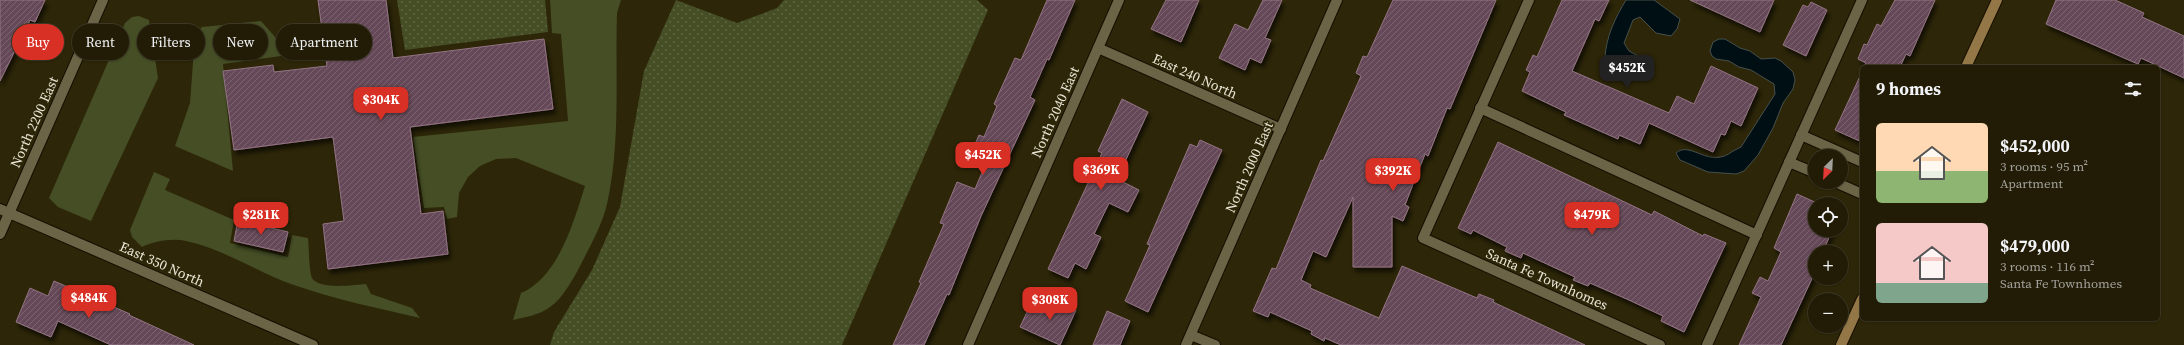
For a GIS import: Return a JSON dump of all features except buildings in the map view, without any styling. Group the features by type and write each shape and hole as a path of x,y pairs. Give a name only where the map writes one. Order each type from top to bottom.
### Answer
{"main road":[{"path":"1967,65 1997,0"},
{"path":"1841,345 1860,303"}],"street":[{"name":"North 2200 East","path":"0,234 5,211 103,0"},
{"name":"North 2040 East","path":"968,345 1119,0"},
{"name":"North 2000 East","path":"1186,345 1337,0"},
{"path":"1529,0 1480,108 1757,235"},
{"path":"1707,345 1862,0"},
{"name":"East 240 North","path":"1098,48 1281,129"},
{"name":"Santa Fe Townhomes","path":"1480,108 1423,238 1660,345"},
{"path":"1801,135 1860,161"},
{"path":"1790,162 1808,170"},
{"path":"1848,188 1860,193"},
{"name":"East 350 North","path":"5,211 313,345"},
{"path":"1191,335 1215,345"}],"green space":[{"path":"397,0 545,0 548,32 405,50"},
{"path":"550,0 621,0 617,13 616,133 614,157 607,204 602,220 592,243 571,282 559,299 546,310 513,320 521,293 534,286 555,262 570,231 585,186 516,158 496,159 480,166 468,177 459,193 457,217 447,219 444,207 424,208 413,137 568,121 561,34 552,33"},
{"path":"676,0 737,23 777,8 784,0 977,0 988,10 842,345 550,345 554,332 592,270 620,207 644,71"},
{"path":"139,16 149,20 150,24 137,24 137,60 155,60 158,78 91,221 58,207 49,198 109,60 129,60 129,24 125,24 132,17"},
{"path":"261,21 264,24 232,24"},
{"path":"213,26 213,60 252,60 223,64 233,171 175,146 190,103 193,60 205,60 205,27"},
{"path":"268,29 276,38 276,57 268,58"},
{"path":"154,172 170,179 165,190 234,220 230,243 288,257 292,235 308,238 311,275 316,282 337,286 366,284 371,294 412,308 420,318 355,303 291,284 213,249 186,241 164,241 152,243 142,247 132,237 130,230"}],"shaded area":[{"path":"1626,0 1654,0 1680,19 1677,29 1671,36 1656,33 1640,17 1633,20 1624,43 1629,51 1642,58 1647,70 1643,80 1613,69 1605,58 1607,43 1612,28"},
{"path":"1719,39 1725,39 1740,48 1750,51 1761,59 1775,58 1781,61 1793,72 1795,80 1793,89 1783,103 1773,128 1758,155 1744,171 1736,174 1708,172 1680,160 1676,153 1682,150 1688,150 1708,157 1716,158 1724,156 1741,147 1775,94 1774,84 1751,70 1739,67 1729,61 1716,59 1712,56 1710,51 1713,42"}]}
